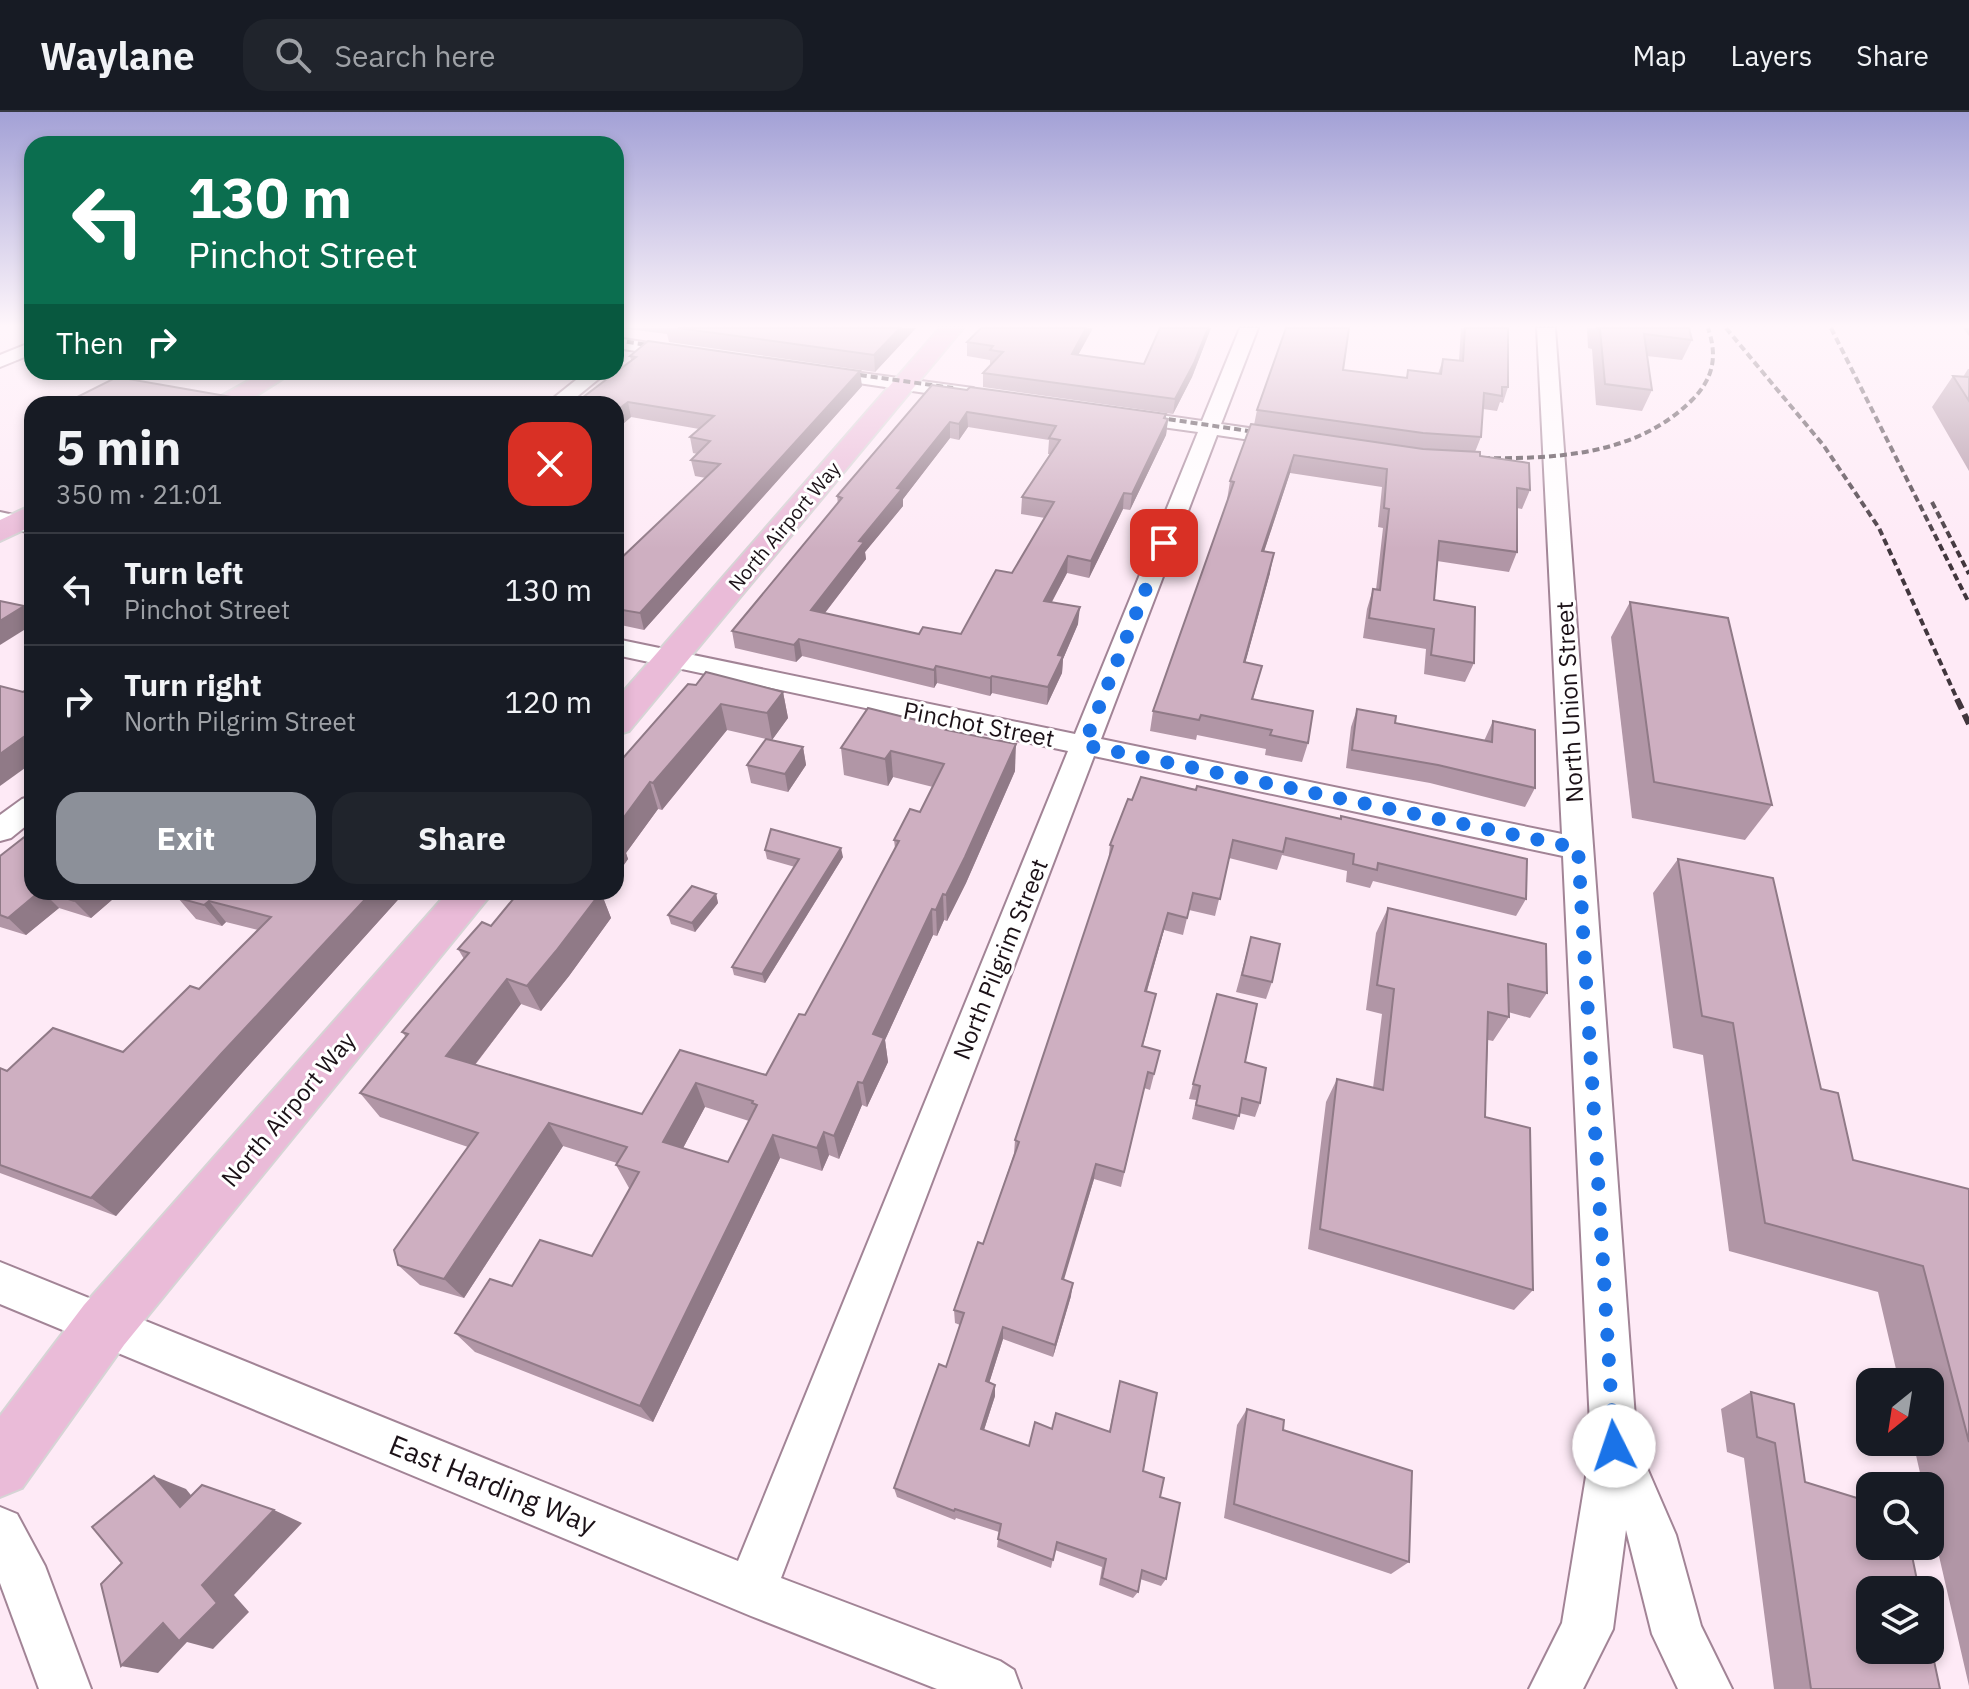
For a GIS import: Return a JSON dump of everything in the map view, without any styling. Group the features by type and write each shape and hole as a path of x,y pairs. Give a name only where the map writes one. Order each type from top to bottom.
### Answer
{"main road":[{"name":"North Airport Way","path":"624,714 890,402"},
{"name":"North Airport Way","path":"0,1466 104,1325 465,900"}],"street":[{"name":"North Pilgrim Street","path":"751,1591 1220,402"},
{"name":"North Union Street","path":"1547,402 1548,472 1578,848 1614,1446 1587,1629 1555,1689"},
{"path":"1101,409 1308,439"},
{"name":"Pinchot Street","path":"624,649 1578,848"},
{"path":"0,830 24,812"},
{"name":"East Harding Way","path":"0,1283 751,1591 1001,1687"},
{"path":"1614,1446 1652,1535 1678,1634 1706,1689"},
{"path":"0,1531 27,1584 65,1689"}],"building":[{"path":"624,402 832,402 640,613 624,610 624,555 720,464 691,460 710,441 690,437 714,416 628,402 624,405"},
{"path":"918,402 1076,402 1166,414 1164,418 1168,419 1132,494 1124,493 1091,561 1068,556 1044,601 1080,607 1058,655 1063,656 1048,687 936,666 934,670 799,639 794,645 732,631 842,498 837,496","holes":["967,412 1056,426 1049,438 1060,440 1022,497 1054,502 1012,573 996,570 961,634 923,627 919,634 811,610 864,542 859,541 902,489 897,488 950,422 959,424"]},
{"path":"1260,402 1483,402 1481,437 1423,433 1257,410"},
{"path":"1251,424 1423,449 1480,452 1480,456 1529,463 1530,490 1517,488 1517,552 1439,541 1434,600 1475,607 1474,663 1431,655 1434,629 1369,618 1373,589 1380,590 1389,509 1384,508 1387,469 1294,455 1262,551 1274,553 1244,662 1262,666 1252,699 1313,711 1308,743 1270,735 1272,730 1201,715 1199,720 1153,711 1234,482 1230,481"},
{"path":"0,601 24,606 0,621"},
{"path":"1630,602 1728,618 1772,805 1654,782"},
{"path":"706,672 783,692 767,713 721,704 653,783 650,782 624,817 624,757 688,684 696,685"},
{"path":"0,686 23,692 24,737 0,754"},
{"path":"868,708 948,728 946,730 1016,744 965,857 946,895 943,894 936,910 932,909 873,1034 884,1038 863,1083 858,1082 834,1136 824,1132 817,1148 773,1135 640,1406 455,1333 490,1279 512,1286 540,1240 592,1256 639,1172 616,1165 627,1147 549,1123 444,1279 398,1265 394,1250 478,1133 360,1093 408,1034 402,1032 469,953 458,949 482,922 491,926 512,900 595,900 527,986 507,979 446,1056 642,1114 680,1050 766,1075 799,1014 805,1015 844,944 899,841 894,840 910,809 920,812 944,764 891,751 885,759 841,748","holes":["696,1083 757,1105 728,1162 663,1142"]},
{"path":"1357,709 1396,716 1395,723 1492,742 1493,721 1535,730 1535,788 1438,765 1352,750"},
{"path":"766,739 803,747 785,774 747,765"},
{"path":"1141,777 1196,790 1197,786 1341,819 1341,816 1527,859 1526,899 1378,863 1377,870 1353,864 1354,854 1286,838 1283,852 1233,840 1220,899 1193,893 1187,918 1168,913 1145,991 1156,994 1142,1046 1160,1051 1154,1074 1148,1072 1124,1172 1096,1164 1062,1279 1073,1283 1055,1345 1003,1327 986,1381 995,1385 981,1429 1029,1446 1035,1422 1052,1429 1056,1413 1110,1432 1120,1381 1157,1393 1143,1471 1164,1478 1160,1497 1180,1503 1166,1579 1142,1570 1138,1592 1102,1578 1106,1559 1057,1542 1053,1560 998,1539 1001,1524 954,1511 894,1488 939,1364 946,1367 964,1313 954,1310 978,1242 983,1244 1019,1142 1015,1140 1113,846 1110,845 1128,799 1132,800"},
{"path":"771,829 841,848 762,974 732,967 799,859 765,850"},
{"path":"24,837 24,900 29,900 8,918 0,915 0,856"},
{"path":"1678,859 1773,878 1821,1089 1838,1093 1853,1160 1969,1189 1969,1442 1923,1266 1765,1223 1733,1023 1702,1016"},
{"path":"692,886 716,894 692,923 668,915"},
{"path":"185,900 365,900 91,1198 0,1165 0,1068 7,1071 53,1028 123,1052 190,986 199,989 271,917 209,901 204,905"},
{"path":"1388,908 1546,944 1547,993 1508,984 1509,1017 1488,1012 1485,1117 1530,1128 1533,1290 1320,1229 1337,1079 1383,1090 1394,989 1377,985"},
{"path":"1251,937 1280,944 1272,982 1242,975"},
{"path":"1217,994 1257,1004 1245,1062 1266,1068 1260,1103 1242,1098 1239,1116 1196,1105 1200,1086 1193,1084"},
{"path":"1751,1392 1794,1404 1805,1482 1856,1498 1856,1560 1913,1560 1916,1576 1856,1576 1856,1664 1935,1664 1940,1689 1811,1689 1775,1443 1757,1437"},
{"path":"1247,1409 1284,1420 1283,1430 1412,1471 1409,1562 1234,1504"},
{"path":"154,1476 180,1507 202,1485 274,1510 202,1585 217,1603 179,1641 163,1623 121,1666 101,1584 122,1563 92,1527"}],"railway":[{"path":"1472,458 1531,458 1589,451 1617,444 1644,434 1690,402"},
{"path":"1787,402 1824,446 1879,528 1958,701"},
{"path":"1868,402 1969,603"},
{"path":"1147,416 1269,434"},
{"path":"1932,502 1969,574"},
{"path":"1957,699 1969,724"}],"route":[{"path":"1164,543 1084,745 1578,848 1614,1446"}]}
